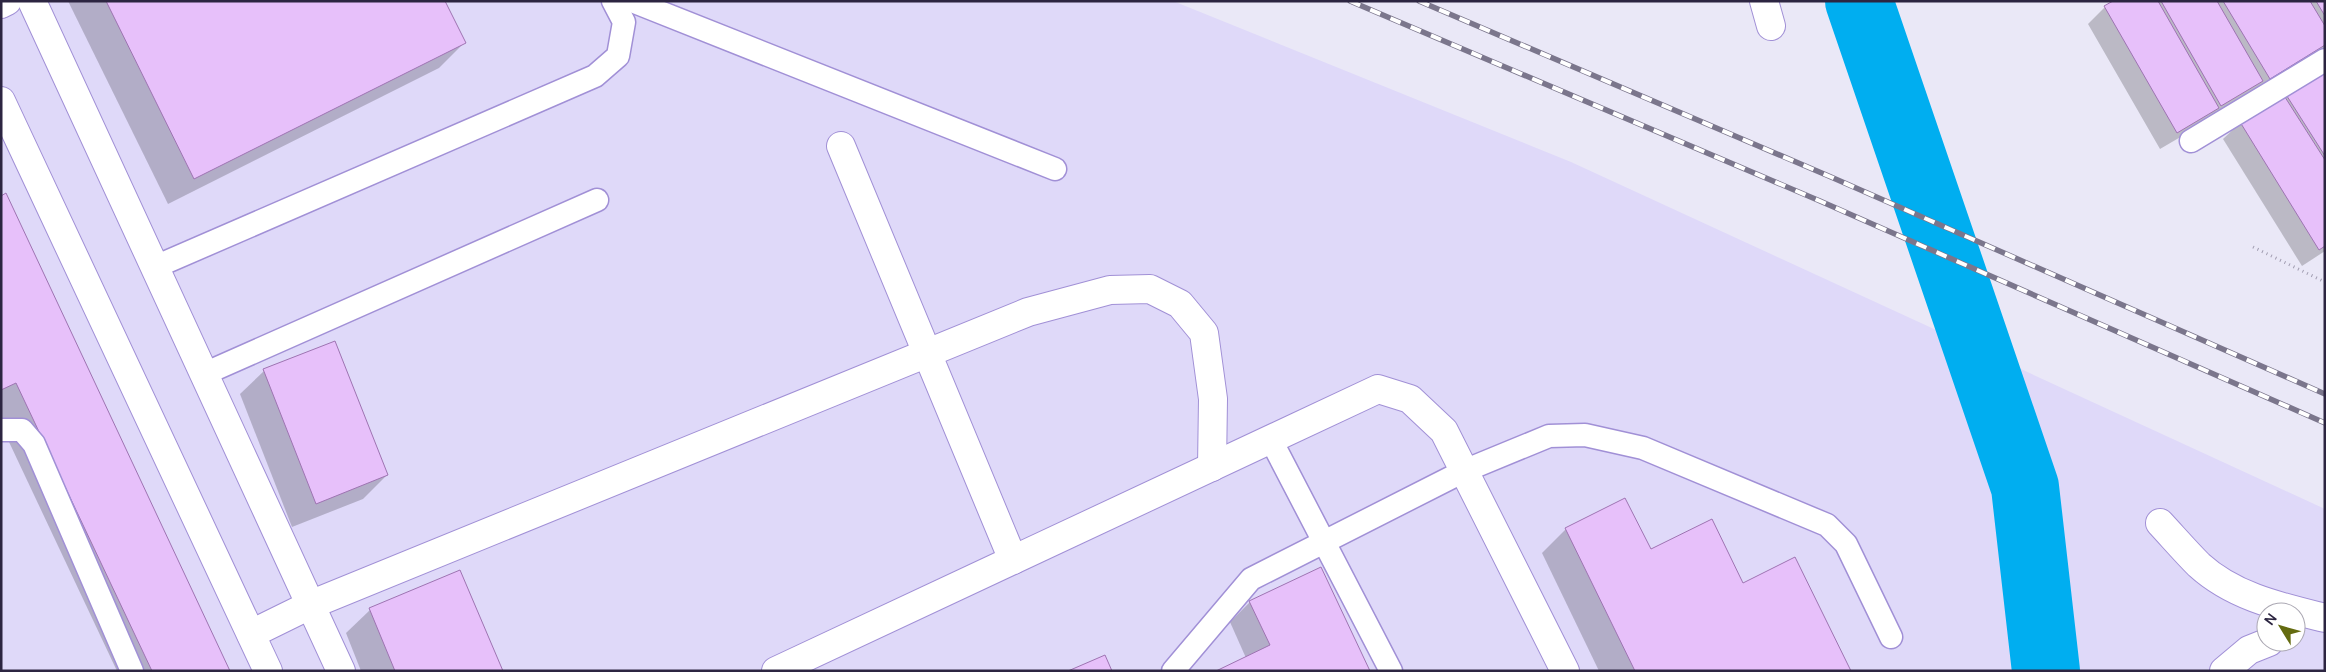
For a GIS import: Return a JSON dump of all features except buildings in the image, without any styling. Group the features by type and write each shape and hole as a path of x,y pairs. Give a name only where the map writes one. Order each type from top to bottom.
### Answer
{"street":[{"path":"1,4 7,1"},
{"path":"32,1 341,671"},
{"path":"1,101 268,671"},
{"path":"841,146 1014,560"},
{"path":"251,634 310,605 928,352 1028,312 1110,290 1150,289 1180,304 1204,333 1212,399 1212,467"},
{"path":"785,669 1378,389 1410,399 1444,431 1565,671"},
{"path":"2160,523 2200,566 2235,590 2266,602"},
{"path":"2306,615 2325,618"},
{"path":"2224,671 2249,650 2256,647"}],"lane":[{"path":"155,268 595,76 618,56 624,22 613,1"},
{"path":"632,1 1055,169"},
{"path":"2191,141 2325,60"},
{"path":"204,374 597,200"},
{"path":"1,430 22,430 34,444 132,671"},
{"path":"1173,671 1251,579 1464,471 1549,436 1585,435 1643,448 1828,526 1846,544 1892,637"},
{"path":"1271,440 1391,671"}],"path":[{"path":"2253,247 2325,282"}],"shaded area":[{"path":"1,1 1173,1 1571,162 2325,509 2325,671 1,671"}],"waterway":[{"path":"1859,1 2025,487 2046,671"}],"railway":[{"path":"1350,1 1820,201 2325,423"},
{"path":"1419,1 1831,177 2325,394"}]}
